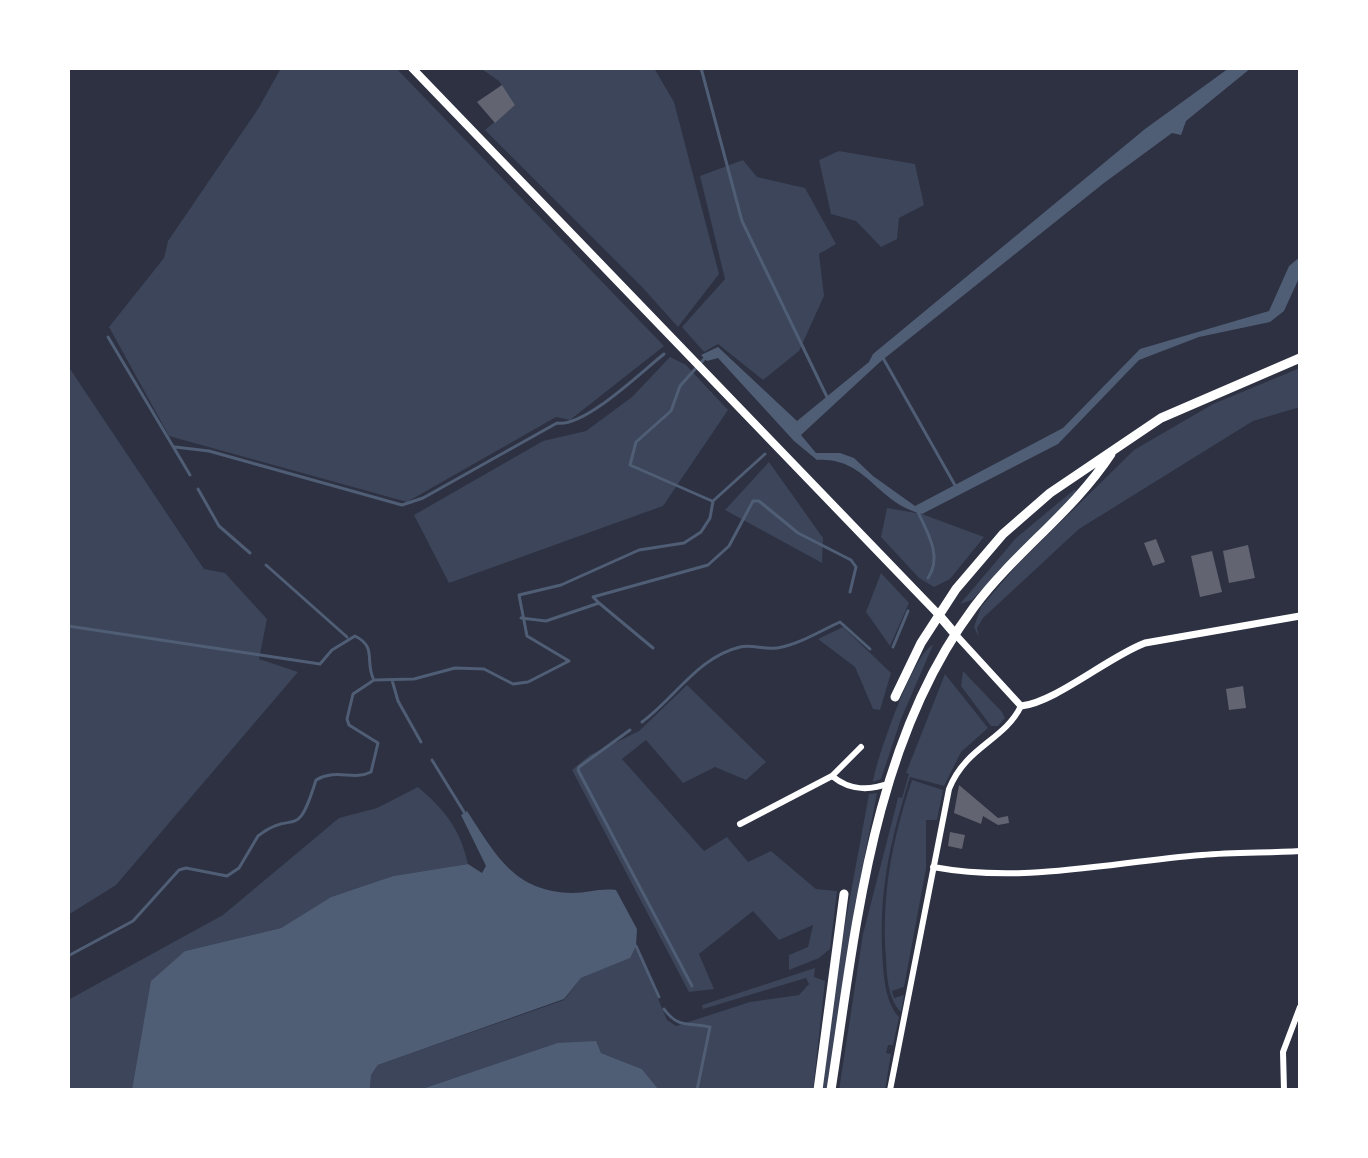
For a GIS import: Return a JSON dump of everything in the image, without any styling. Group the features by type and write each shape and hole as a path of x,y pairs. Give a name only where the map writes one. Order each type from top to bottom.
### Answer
{"main road":[{"path":"412,68 955,634"},
{"path":"895,697 938,614 981,558 1023,515 1085,466 1111,454 1161,418 1300,358"},
{"path":"831,1090 861,905 890,783 917,707 955,634 997,579 1094,480 1111,454"},
{"path":"818,1090 844,894"}],"street":[{"path":"890,1090 953,779 972,752 1013,722 1021,706 1040,700 1123,651 1145,643 1300,616"},
{"path":"955,634 1021,706"},
{"path":"740,824 832,776 861,747"},
{"path":"832,776 851,788 864,789 890,783"},
{"path":"933,867 1000,875 1034,875 1300,851"},
{"path":"1284,1090 1283,1052 1300,1007"}],"shaded area":[{"path":"281,68 396,68 664,346 570,420 556,417 407,502 169,436 109,327 164,258 168,241 258,109"},
{"path":"480,68 654,68 674,102 719,274 678,327 485,130 515,105 499,81"},
{"path":"1229,68 1251,68 1186,121 1181,135 1172,133 1104,183 880,362 801,435 816,453 840,453 854,458 915,506 1063,428 1140,349 1269,311 1289,266 1300,257 1300,276 1284,311 1270,322 1199,337 1139,360 1058,444 922,514 893,500 848,466 817,460 794,441 718,358 707,361 701,355 718,347 797,421 869,362 873,354 1145,129"},
{"path":"839,151 915,164 924,205 899,218 897,239 881,247 856,221 831,214 819,160"},
{"path":"743,160 757,177 805,188 836,244 819,254 824,296 799,351 763,380 718,344 704,352 682,327 725,279 700,176"},
{"path":"670,357 686,365 728,410 663,506 449,583 414,515 543,441 586,431 632,397"},
{"path":"68,366 204,569 225,573 267,619 259,659 298,672 116,885 68,915"},
{"path":"1300,368 1300,407 1253,421 1079,529 983,618 977,628 979,637 974,627 981,607 1018,564 1134,450 1213,404"},
{"path":"769,462 823,538 822,563 725,510"},
{"path":"1075,489 1076,493 972,600 960,604 1016,538"},
{"path":"887,508 922,514 984,537 950,579 934,587 919,578 881,537"},
{"path":"881,573 909,603 890,646 866,612"},
{"path":"843,627 891,673 880,710 873,709 855,667 818,639"},
{"path":"933,645 901,719 881,779 873,782 906,686 925,652"},
{"path":"963,671 1002,712 1005,718 998,726 991,726 961,686"},
{"path":"945,674 988,728 961,752 944,786 910,777 891,847 882,915 884,978 889,999 899,1017 893,1045 888,1045 886,1053 891,1054 885,1090 839,1090 863,934 898,797 902,798 909,774 906,773"},
{"path":"687,685 766,762 746,780 715,767 683,783 646,740 622,759 704,851 727,837 748,862 771,851 816,889 837,891 830,949 819,958 789,970 789,955 808,947 813,925 779,940 753,911 699,954 714,989 689,992 572,770 590,755 639,731"},
{"path":"912,780 943,790 937,820 926,820 926,869 904,987 892,991 894,998 904,995 901,1012 893,1001 888,980 885,913 894,846"},
{"path":"418,787 450,821 461,841 468,864 393,876 331,897 281,928 185,951 132,1090 68,1090 68,1000 223,915 339,818 377,808"},
{"path":"877,793 855,905 828,1090 822,1090 841,946 869,794"},
{"path":"467,811 509,868 536,886 573,893 616,890 637,929 636,946 630,958 581,978 564,999 378,1065 371,1075 370,1090 132,1090 151,981 185,951 281,928 331,897 393,876 468,864 482,873 486,866 461,815"},
{"path":"636,946 667,1020 676,1026 750,1002 799,995 809,984 806,978 703,1009 702,1005 815,968 814,977 825,981 813,1090 659,1090 642,1069 601,1053 557,1043 419,1090 370,1090 371,1075 378,1065 564,1000 581,978 629,958"},
{"path":"596,1041 601,1053 642,1069 659,1090 419,1090 557,1043"}],"building":[{"path":"502,85 515,105 495,123 477,102"},
{"path":"1156,539 1165,562 1153,566 1144,543"},
{"path":"1248,545 1255,578 1229,583 1223,551"},
{"path":"1212,551 1222,592 1200,597 1191,556"},
{"path":"1243,686 1246,708 1229,710 1226,689"},
{"path":"959,785 998,818 1008,816 1009,823 998,825 983,816 981,824 954,813"},
{"path":"950,832 965,835 962,849 948,846"}],"waterway":[{"path":"701,68 742,221 828,399"},
{"path":"108,337 190,475"},
{"path":"175,447 209,451 402,505 423,498 557,423 582,417 612,397 664,354"},
{"path":"705,358 680,386 671,411 636,442 630,465 712,501"},
{"path":"883,358 956,487"},
{"path":"68,956 133,921 179,870 186,868 227,876 239,868 258,836 270,828 299,819 316,780 331,775 371,772 378,743 349,725 347,719 353,694 374,680 414,679 455,668 484,669 513,684 528,682 569,661 527,636 519,595 561,585 639,550 684,543 701,532 710,518 713,501 765,454"},
{"path":"198,489 219,526 250,553"},
{"path":"599,603 593,597 708,565 729,546 753,501 759,501 798,533 851,560 856,567 850,592"},
{"path":"917,510 934,553 928,578"},
{"path":"266,565 347,637"},
{"path":"521,618 546,621 599,603 653,648"},
{"path":"893,647 908,611"},
{"path":"642,722 699,669 725,652 740,647 785,646 840,622 870,649"},
{"path":"68,626 320,664 332,650 355,636 368,649 373,678"},
{"path":"392,680 398,701 421,742"},
{"path":"630,730 578,770 692,986"},
{"path":"432,760 464,812"},
{"path":"636,946 659,997"},
{"path":"664,1009 679,1022 710,1027 697,1090"}]}
